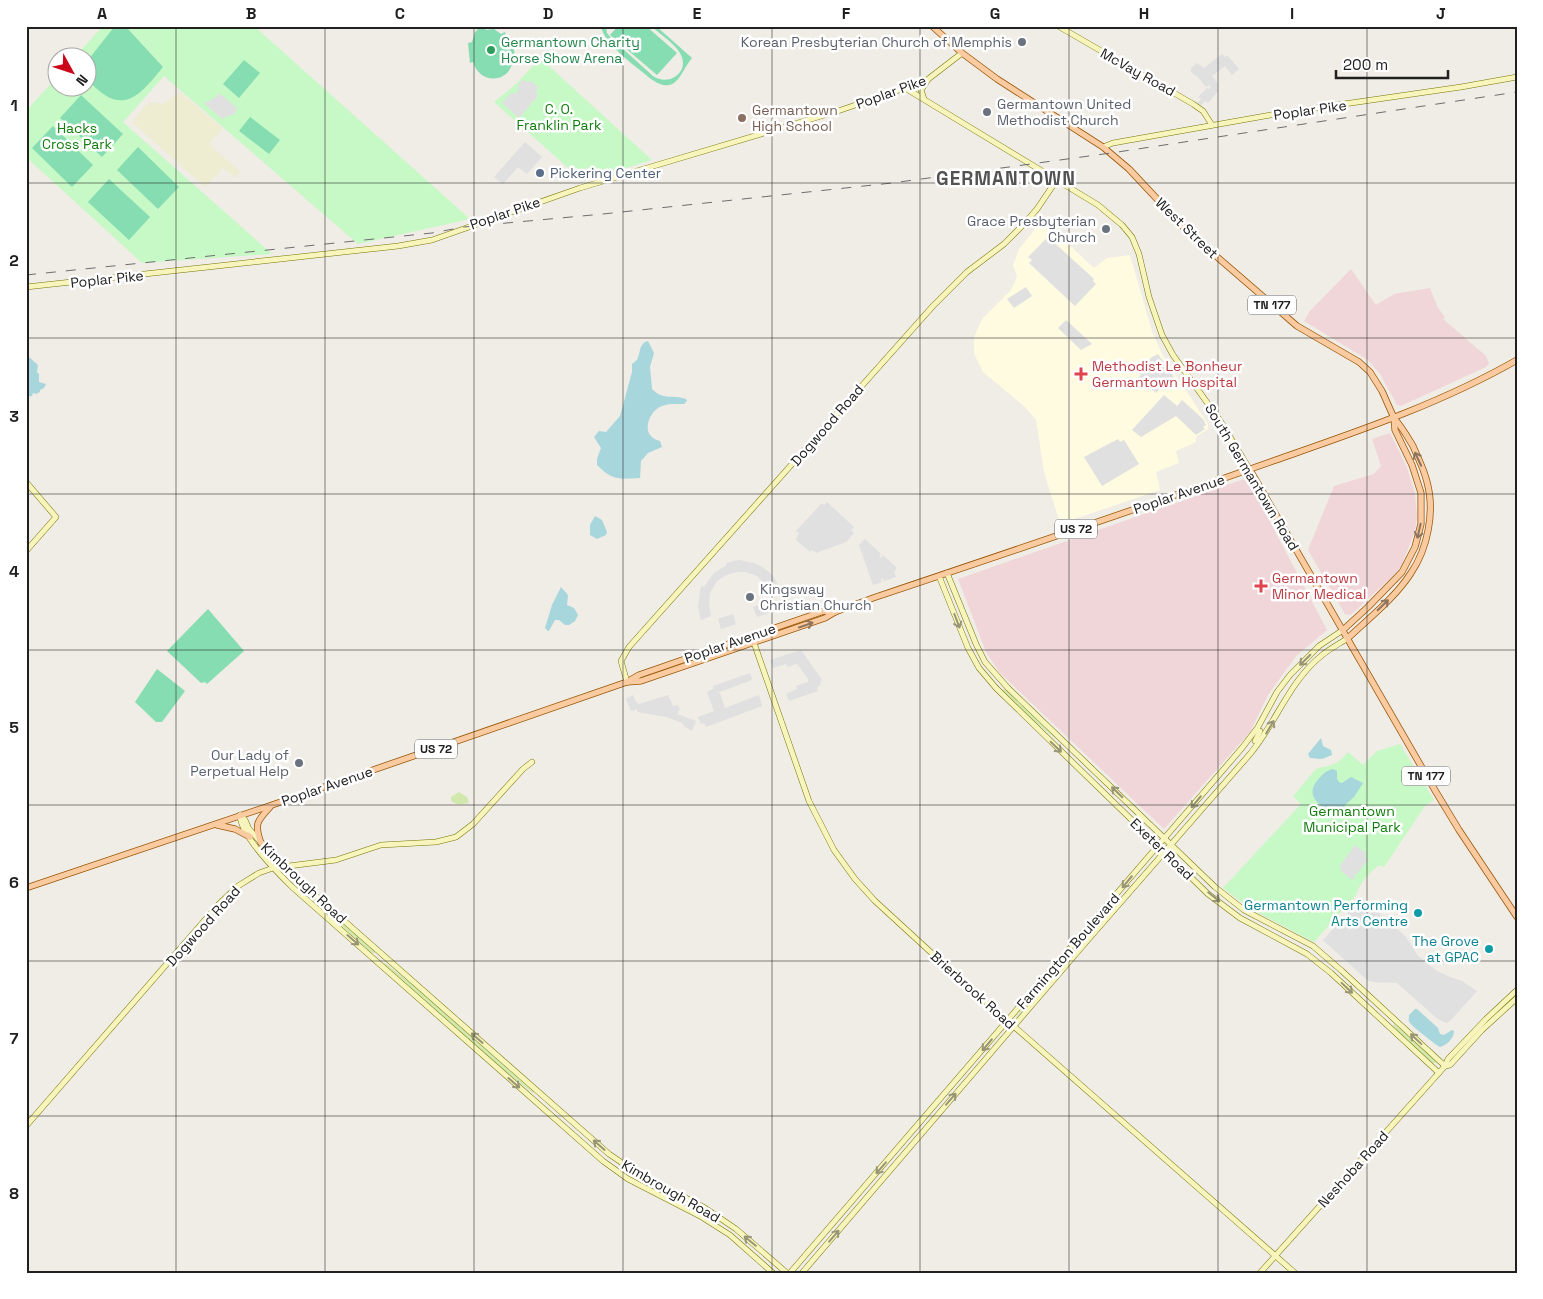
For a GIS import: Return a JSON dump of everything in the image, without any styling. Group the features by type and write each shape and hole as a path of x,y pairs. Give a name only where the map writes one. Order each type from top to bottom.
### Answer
{"main road":[{"name":"TN 177","path":"932,26 962,53"},
{"name":"West Street","path":"962,53 1015,92 1103,147 1129,169 1187,232 1297,326 1354,358 1366,367 1379,385 1394,418"},
{"name":"Poplar Avenue","path":"626,682 641,681 754,644 873,598 1250,470 1394,418 1447,396 1517,360"},
{"path":"1343,630 1402,572 1415,547 1421,524 1421,493 1412,465 1395,430 1394,418"},
{"path":"1348,638 1411,574 1422,550 1429,527 1430,503 1428,483 1421,463 1403,427 1394,418"},
{"name":"South Germantown Road","path":"1250,470 1459,830 1517,917"},
{"name":"Poplar Avenue","path":"26,888 272,806 824,611 835,612"},
{"path":"261,842 256,826 258,820 272,806"},
{"path":"215,825 234,829 250,837"}],"street":[{"path":"280,26 302,26"},
{"name":"McVay Road","path":"1058,26 1193,104 1203,111 1212,125"},
{"name":"Poplar Pike","path":"26,287 398,246 432,240 580,188 838,111 905,88 927,80 962,53"},
{"name":"Poplar Pike","path":"1103,147 1113,143 1212,125 1517,77"},
{"path":"926,101 922,97 921,90 927,80"},
{"name":"South Germantown Road","path":"905,88 1108,212 1130,234 1139,254 1149,297 1162,335 1173,355 1222,424 1250,470"},
{"name":"Dogwood Road","path":"626,682 621,661 629,648 933,306 967,272 1004,244 1024,224 1056,181"},
{"path":"26,482 56,517 26,551"},
{"name":"Exeter Road","path":"947,573 976,644 986,662 1008,688 1215,887 1244,910 1313,946 1445,1066"},
{"name":"Exeter Road","path":"939,576 968,648 979,668 996,688 1208,894 1240,918 1313,959 1331,973 1439,1072"},
{"name":"Farmington Boulevard","path":"802,1273 1246,759 1277,692 1300,664 1319,646 1343,630"},
{"name":"Brierbrook Road","path":"752,636 809,801 820,826 842,863 855,879 875,902 1008,1021 1296,1273"},
{"name":"Farmington Boulevard","path":"789,1273 929,1113 1222,771 1255,741 1311,666 1348,638"},
{"path":"1222,771 1240,758 1246,759"},
{"name":"Dogwood Road","path":"26,1126 218,906 238,886 258,872 273,868 336,860 381,844 436,842 456,837 473,824 523,768 532,762"},
{"path":"1213,782 1220,789"},
{"name":"Kimbrough Road","path":"240,816 283,867 609,1154 634,1171 705,1208 736,1229 789,1273"},
{"name":"Kimbrough Road","path":"240,816 240,821 250,837 273,868 603,1161 628,1179 700,1216 730,1235 773,1273"},
{"name":"Neshoba Road","path":"1260,1273 1445,1066 1448,1059 1517,990"},
{"name":"Neshoba Road","path":"1445,1066 1450,1065 1482,1030 1517,998"},
{"path":"929,1113 935,1118"}],"shaded area":[{"path":"1222,54 1225,57 1227,55 1239,69 1232,75 1225,66 1212,76 1219,85 1217,88 1219,90 1208,103 1205,101 1200,106 1197,104 1201,99 1198,97 1207,88 1210,89 1211,87 1209,85 1206,87 1191,72 1191,68 1197,63 1204,68"},
{"path":"523,79 526,82 531,81 538,87 536,93 538,96 532,103 529,101 531,104 519,118 502,103 512,92 515,94 519,89 517,87"},
{"path":"219,93 237,108 234,115 222,119 204,103 215,98"},
{"path":"525,142 542,157 527,174 518,167 503,184 494,177"},
{"name":"Methodist Le Bonheur Germantown Hospital","path":"1039,224 1047,224 1094,268 1107,258 1130,255 1152,331 1162,354 1208,424 1208,429 1196,437 1196,442 1176,451 1179,463 1156,472 1160,490 1060,524 1044,472 1036,420 1025,407 983,372 974,354 974,337 982,319 1011,290 1017,277 1013,265 1019,249"},
{"path":"1048,237 1094,279 1093,281 1096,284 1075,306 1029,263 1032,260 1028,257"},
{"path":"1351,269 1376,305 1394,294 1430,288 1438,308 1445,317 1443,319 1486,356 1489,363 1486,367 1401,406 1397,405 1380,374 1368,360 1304,321 1310,311"},
{"path":"1026,287 1032,296 1014,308 1007,299"},
{"path":"1066,320 1092,344 1081,350 1058,328"},
{"path":"1158,354 1174,377 1171,380 1167,380 1156,393 1138,378 1141,375 1138,372 1152,357"},
{"path":"1164,395 1177,406 1182,400 1203,419 1206,425 1203,427 1205,429 1196,435 1176,416 1141,437 1132,430"},
{"path":"1390,433 1406,465 1415,493 1417,518 1415,531 1401,566 1393,576 1354,612 1350,615 1345,614 1308,550 1334,486 1374,474 1381,466 1372,439"},
{"path":"1118,439 1120,442 1124,440 1139,464 1102,486 1084,457"},
{"path":"1247,478 1327,630 1296,656 1268,695 1250,732 1164,829 999,672 986,652 958,579"},
{"path":"827,502 854,527 851,530 854,533 846,542 816,553 812,550 810,552 796,540 799,533 796,531 822,503 824,505"},
{"path":"865,539 881,554 879,556 881,558 883,555 897,568 894,572 896,577 884,581 883,578 881,579 882,582 873,585 859,545"},
{"path":"739,560 754,563 764,568 773,576 781,589 777,591 771,580 765,584 757,576 746,572 726,575 717,581 710,593 709,605 711,616 701,620 698,607 701,586 704,587 714,573 727,565 726,563"},
{"path":"767,602 771,612 757,617 753,607"},
{"path":"733,614 736,624 721,629 718,619"},
{"path":"801,650 822,680 817,688 818,691 789,701 786,694 797,689 796,686 808,682 808,679 796,664 787,667 786,664 773,668 770,660"},
{"path":"750,673 752,680 717,693 720,693 725,708 759,695 762,706 706,727 704,723 701,724 698,717 714,711 707,692 713,689 713,686"},
{"path":"633,695 639,704 668,695 673,706 678,705 680,709 677,714 696,721 692,731 682,723 667,717 637,712 637,709 631,711 626,699"},
{"path":"1355,845 1366,853 1365,858 1369,858 1357,874 1353,875 1355,876 1352,880 1340,870 1342,867 1339,867"},
{"path":"1362,898 1406,937 1418,956 1437,971 1462,981 1477,991 1450,1021 1446,1023 1438,1019 1397,983 1367,980 1323,940"}],"green space":[{"name":"Hacks Cross Park","path":"103,26 254,26 470,219 358,244 164,76 123,122 272,254 142,263 26,157 26,111 48,87 48,98 98,98 98,48 83,48"},
{"path":"115,26 124,26 163,67 137,94 128,99 110,98 98,89 98,48"},
{"name":"Germantown Charity Horse Show Arena","path":"481,26 484,26 486,30 494,29 501,34 505,32 507,39 513,39 515,58 513,58 507,73 502,77 488,78 477,70 473,62 470,63 468,43 472,42 475,32"},
{"path":"601,26 606,26 607,33 612,39 653,76 659,79 666,80 677,76 681,72 683,60 674,46 651,26 656,26 692,58 677,80 672,84 660,84 651,79 614,48 603,33"},
{"path":"618,26 646,26 677,53 657,75 610,35"},
{"name":"C. O. Franklin Park","path":"540,58 652,160 583,181 494,102 516,84"},
{"path":"244,60 260,73 239,98 223,84"},
{"path":"180,92 223,129 209,144 240,172 235,178 223,168 205,187 132,122 149,102 164,104"},
{"path":"78,98 84,98 123,134 102,157 60,118"},
{"path":"250,117 280,140 269,154 239,131"},
{"path":"53,126 93,165 72,187 32,148"},
{"path":"138,147 179,187 158,209 117,170"},
{"path":"109,179 150,217 129,240 88,202"},
{"path":"208,609 244,651 207,684 205,682 201,683 167,651"},
{"path":"157,669 185,691 162,722 156,722 135,702"},
{"path":"1004,689 1056,737 1056,739 1002,691"},
{"name":"Germantown Municipal Park","path":"1400,744 1434,800 1425,806 1384,867 1380,865 1369,874 1362,882 1356,895 1314,942 1251,909 1223,888 1301,804 1293,796 1316,769 1337,763 1348,752 1363,765 1377,751"},
{"path":"459,792 467,797 469,803 459,804 451,800 451,797"},
{"path":"287,878 374,950 375,953 372,953"},
{"path":"1077,943 1080,943 1080,946 1016,1018 1036,990"},
{"path":"385,963 413,985 534,1091 533,1093 505,1071"},
{"path":"1394,1024 1437,1061 1436,1063 1433,1063 1393,1028"}],"water":[{"path":"648,341 654,353 650,367 652,389 660,395 686,399 687,401 684,404 663,406 651,415 648,431 652,437 660,441 662,447 648,453 641,461 640,478 616,478 607,474 597,465 601,448 594,437 599,431 606,432 620,416 632,372 632,364 637,360 643,344"},
{"path":"26,353 38,365 39,382 46,384 40,392 26,397"},
{"path":"595,516 602,520 607,532 606,535 597,539 590,535 590,525"},
{"path":"561,587 568,595 567,605 574,608 578,615 575,621 569,625 555,620 548,631 545,628 552,605"},
{"path":"1321,738 1323,746 1331,750 1332,755 1322,759 1310,758 1308,754"},
{"path":"1333,769 1337,771 1339,782 1342,783 1351,777 1363,783 1354,797 1335,814 1320,805 1312,792 1320,777"},
{"path":"1415,1009 1438,1028 1440,1034 1444,1035 1452,1030 1454,1031 1450,1041 1440,1047 1412,1025 1409,1021 1409,1015"}],"railway":[{"path":"26,275 892,183 1111,153 1517,92"}],"place":[{"name":"Korean Presbyterian Church of Memphis","path":"1022,42"},
{"name":"Germantown Charity Horse Show Arena","path":"491,50"},
{"name":"Germantown United Methodist Church","path":"987,112"},
{"name":"Germantown High School","path":"742,118"},
{"name":"Pickering Center","path":"540,173"},
{"name":"Grace Presbyterian Church","path":"1106,229"},
{"name":"Methodist Le Bonheur Germantown Hospital","path":"1081,374"},
{"name":"Germantown Minor Medical","path":"1261,586"},
{"name":"Kingsway Christian Church","path":"750,597"},
{"name":"Our Lady of Perpetual Help","path":"299,763"},
{"name":"Germantown Performing Arts Centre","path":"1418,913"},
{"name":"The Grove at GPAC","path":"1489,949"}],"district":[{"name":"GERMANTOWN","path":"1006,178"}]}
